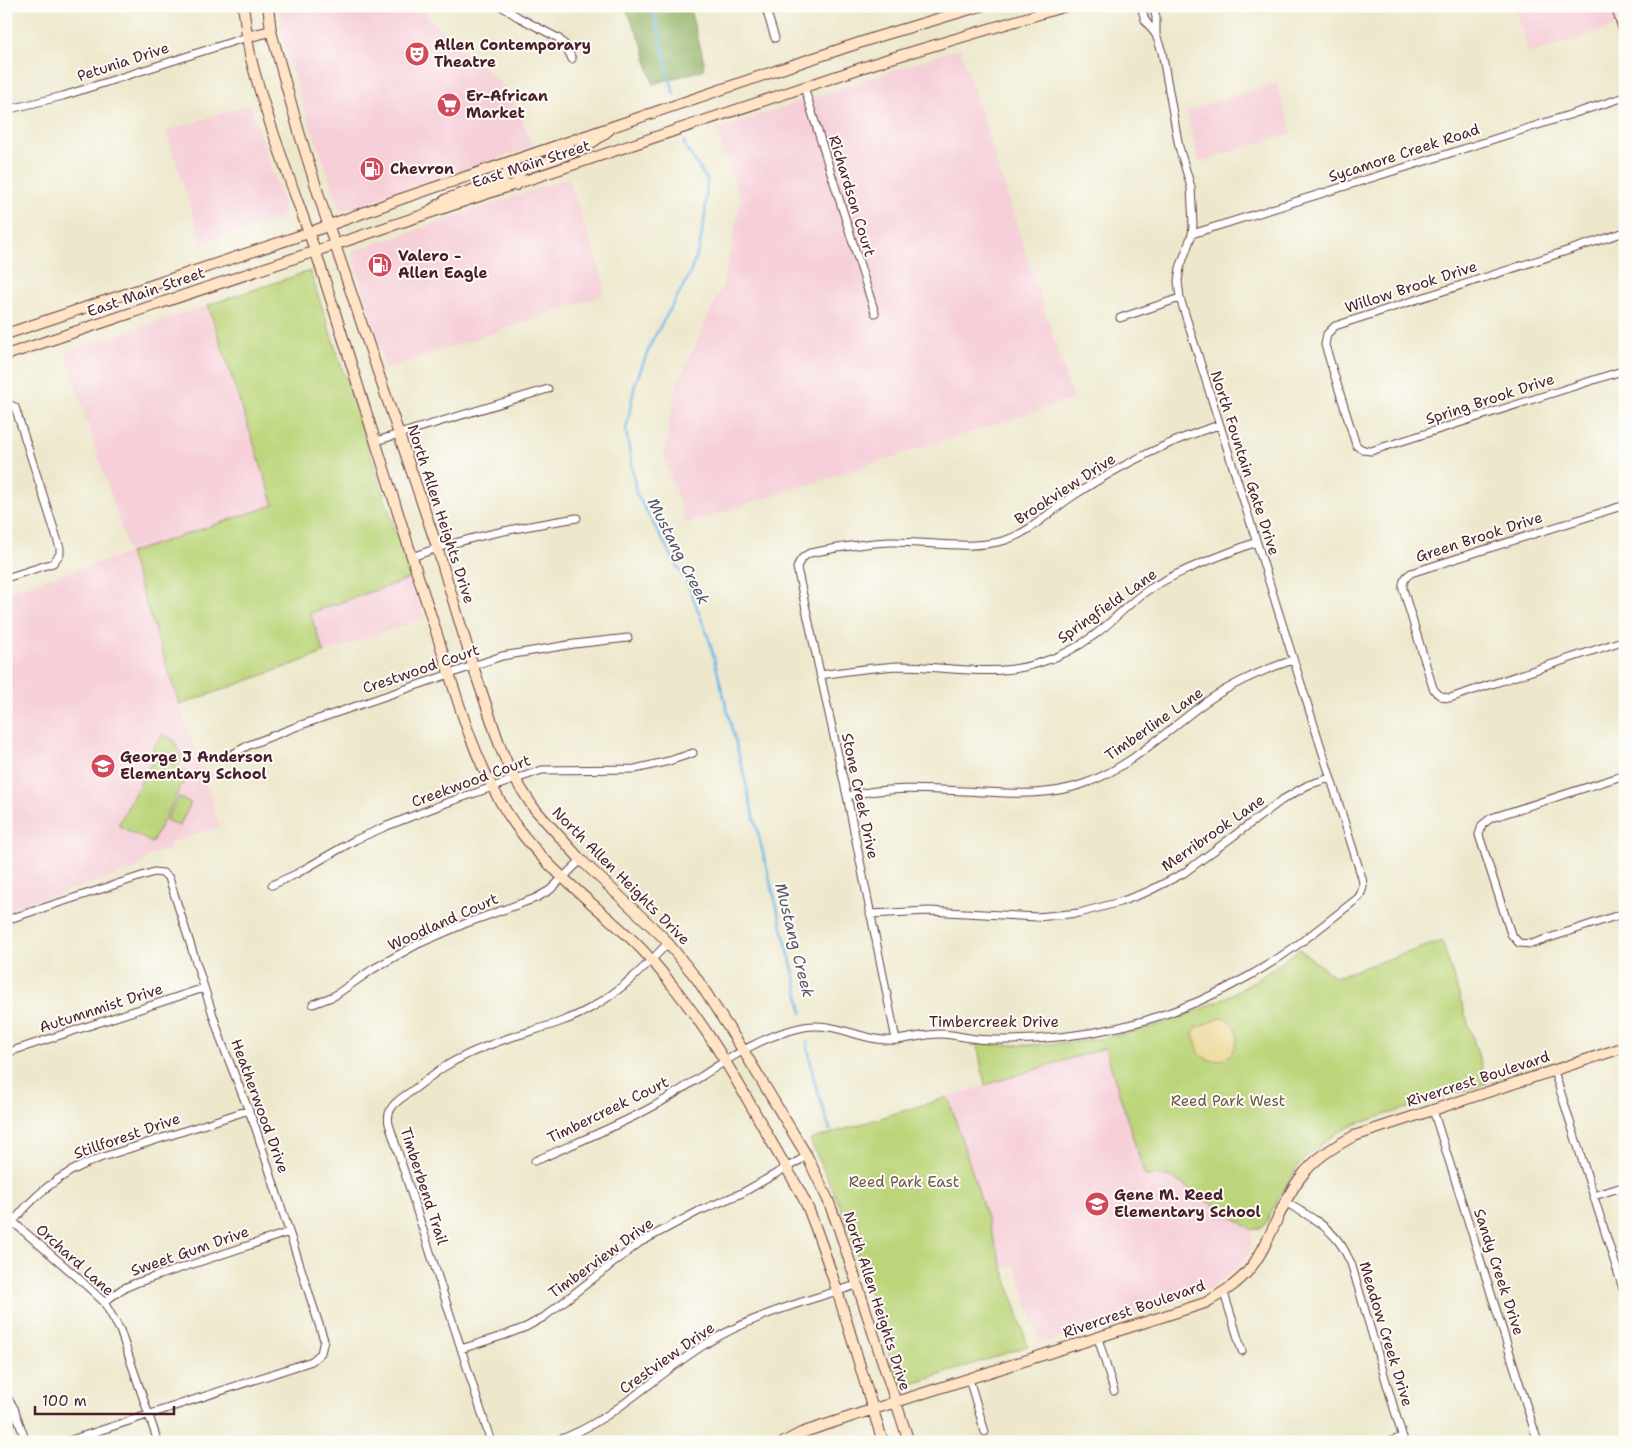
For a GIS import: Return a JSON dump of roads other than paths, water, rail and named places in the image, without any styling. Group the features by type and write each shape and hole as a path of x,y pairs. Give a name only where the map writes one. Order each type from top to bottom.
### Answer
{"main road":[{"path":"243,6 250,57 263,100 315,251 476,753 506,811 525,838 652,960 692,1010 758,1117 799,1189 809,1211 884,1442"},
{"name":"North Allen Heights Drive","path":"268,6 271,31 328,226 400,434 473,666 501,749 514,779 533,807 581,860 668,943 697,979 743,1050 807,1156 828,1200 909,1442"},
{"name":"East Main Street","path":"6,334 308,233 613,126 877,37 981,6"},
{"name":"East Main Street","path":"6,355 885,60 1066,6"},
{"path":"1616,6 1625,32"},
{"path":"247,37 271,31"},
{"path":"516,185 518,174 524,169 583,149 599,140 613,126"},
{"path":"426,215 446,199 503,179 507,174 510,162"},
{"path":"89,307 95,325"},
{"name":"Rivercrest Boulevard","path":"784,1442 802,1433 895,1402 1205,1303 1224,1293 1247,1272 1258,1258 1285,1202 1301,1176 1331,1148 1354,1136 1625,1048"}],"street":[{"path":"501,6 558,38 566,46 572,59"},
{"path":"765,6 775,38"},
{"name":"North Fountain Gate Drive","path":"1141,6 1145,20 1156,35 1162,52 1179,147 1191,187 1193,225 1192,234 1180,268 1178,281 1180,298 1363,883 1362,893"},
{"name":"North Fountain Gate Drive","path":"1153,6 1156,17 1156,35"},
{"name":"Petunia Drive","path":"6,110 63,96 247,37"},
{"name":"Richardson Court","path":"804,87 874,312"},
{"name":"Sycamore Creek Road","path":"1192,234 1625,97"},
{"name":"Willow Brook Drive","path":"1363,450 1356,445 1325,345 1325,340 1330,330 1344,323 1625,232"},
{"path":"1120,318 1180,298"},
{"name":"Spring Brook Drive","path":"1363,450 1372,451 1625,370"},
{"path":"376,442 548,388"},
{"path":"6,403 15,407 59,543 60,554 57,559 48,565 6,578"},
{"name":"Brookview Drive","path":"801,558 810,552 889,542 973,546 1005,540 1031,527 1093,483 1151,451 1219,425"},
{"name":"Green Brook Drive","path":"1625,505 1416,571 1404,580 1403,590 1433,688 1440,696 1450,698 1625,640"},
{"path":"412,557 437,547 501,531 577,518"},
{"name":"Springfield Lane","path":"820,675 899,666 995,670 1037,664 1076,648 1094,636 1151,588 1256,542"},
{"name":"Stone Creek Drive","path":"801,558 797,568 896,1040"},
{"name":"Crestwood Court","path":"231,755 249,745 298,726 515,653 628,638"},
{"name":"Timberline Lane","path":"846,796 865,791 914,789 1024,794 1063,790 1084,784 1120,767 1201,705 1245,679 1266,669 1293,660"},
{"name":"Creekwood Court","path":"272,886 355,840 446,803 542,770 635,769 693,753"},
{"path":"1625,775 1491,818 1482,825 1479,835 1511,934 1519,943 1531,944 1625,913"},
{"name":"Merribrook Lane","path":"870,914 928,911 1037,917 1079,913 1120,902 1149,891 1184,873 1282,800 1308,785 1330,778"},
{"name":"Woodland Court","path":"313,1004 334,996 373,969 418,944 464,924 536,898 550,890 581,860"},
{"name":"Heatherwood Drive","path":"6,920 154,872 161,872 166,875 171,882 224,1050 249,1110 324,1340 321,1353 312,1362 149,1414"},
{"name":"Timbercreek Drive","path":"743,1050 751,1045 781,1034 816,1026 832,1026 865,1037 896,1040 942,1034 979,1039 1032,1039 1095,1032 1136,1024 1176,1011 1250,976 1297,944 1362,893"},
{"name":"Timberbend Trail","path":"491,1442 389,1124 388,1113 401,1099 445,1066 482,1048 557,1023 587,1010 622,987 668,943"},
{"name":"Autumnmist Drive","path":"6,1053 204,988"},
{"name":"Timbercreek Court","path":"535,1161 653,1106 743,1050"},
{"path":"1554,1070 1625,1295"},
{"name":"Stillforest Drive","path":"6,1231 43,1190 76,1167 249,1110"},
{"name":"Sandy Creek Drive","path":"1433,1110 1538,1442"},
{"name":"Timberview Drive","path":"462,1348 505,1335 526,1327 544,1317 639,1243 699,1211 742,1193 807,1156"},
{"path":"1594,1196 1625,1186"},
{"name":"Meadow Creek Drive","path":"1285,1202 1313,1218 1327,1229 1339,1242 1351,1263 1404,1439"},
{"name":"Orchard Lane","path":"6,1216 104,1302 120,1330 158,1442"},
{"name":"Sweet Gum Drive","path":"104,1302 122,1289 136,1283 289,1232"},
{"name":"Crestview Drive","path":"553,1442 582,1430 610,1414 704,1345 731,1330 760,1317 857,1285"},
{"path":"1224,1293 1242,1351"},
{"path":"1098,1338 1114,1391"},
{"path":"969,1379 985,1432"},
{"path":"6,1396 14,1408 26,1442"},
{"path":"65,1442 149,1414"},
{"path":"1388,1442 1404,1439"}],"waterway":[{"name":"Mustang Creek","path":"652,6 674,94"},
{"name":"Mustang Creek","path":"684,141 685,146 707,180 705,216 699,249 689,276 652,341 635,384 626,430 636,493 689,587 709,639 797,986 802,1013"},
{"name":"Mustang Creek","path":"807,1042 814,1080 830,1130"}],"place":[{"name":"Allen Contemporary Theatre","path":"417,54"},
{"name":"Er-African Market","path":"449,105"},
{"name":"Chevron","path":"372,169"},
{"name":"Valero - Allen Eagle","path":"380,265"},
{"name":"George J Anderson Elementary School","path":"103,766"},
{"name":"Gene M. Reed Elementary School","path":"1097,1204"}],"park label":[{"name":"Reed Park West","path":"1228,1101"},
{"name":"Reed Park East","path":"904,1182"}]}
